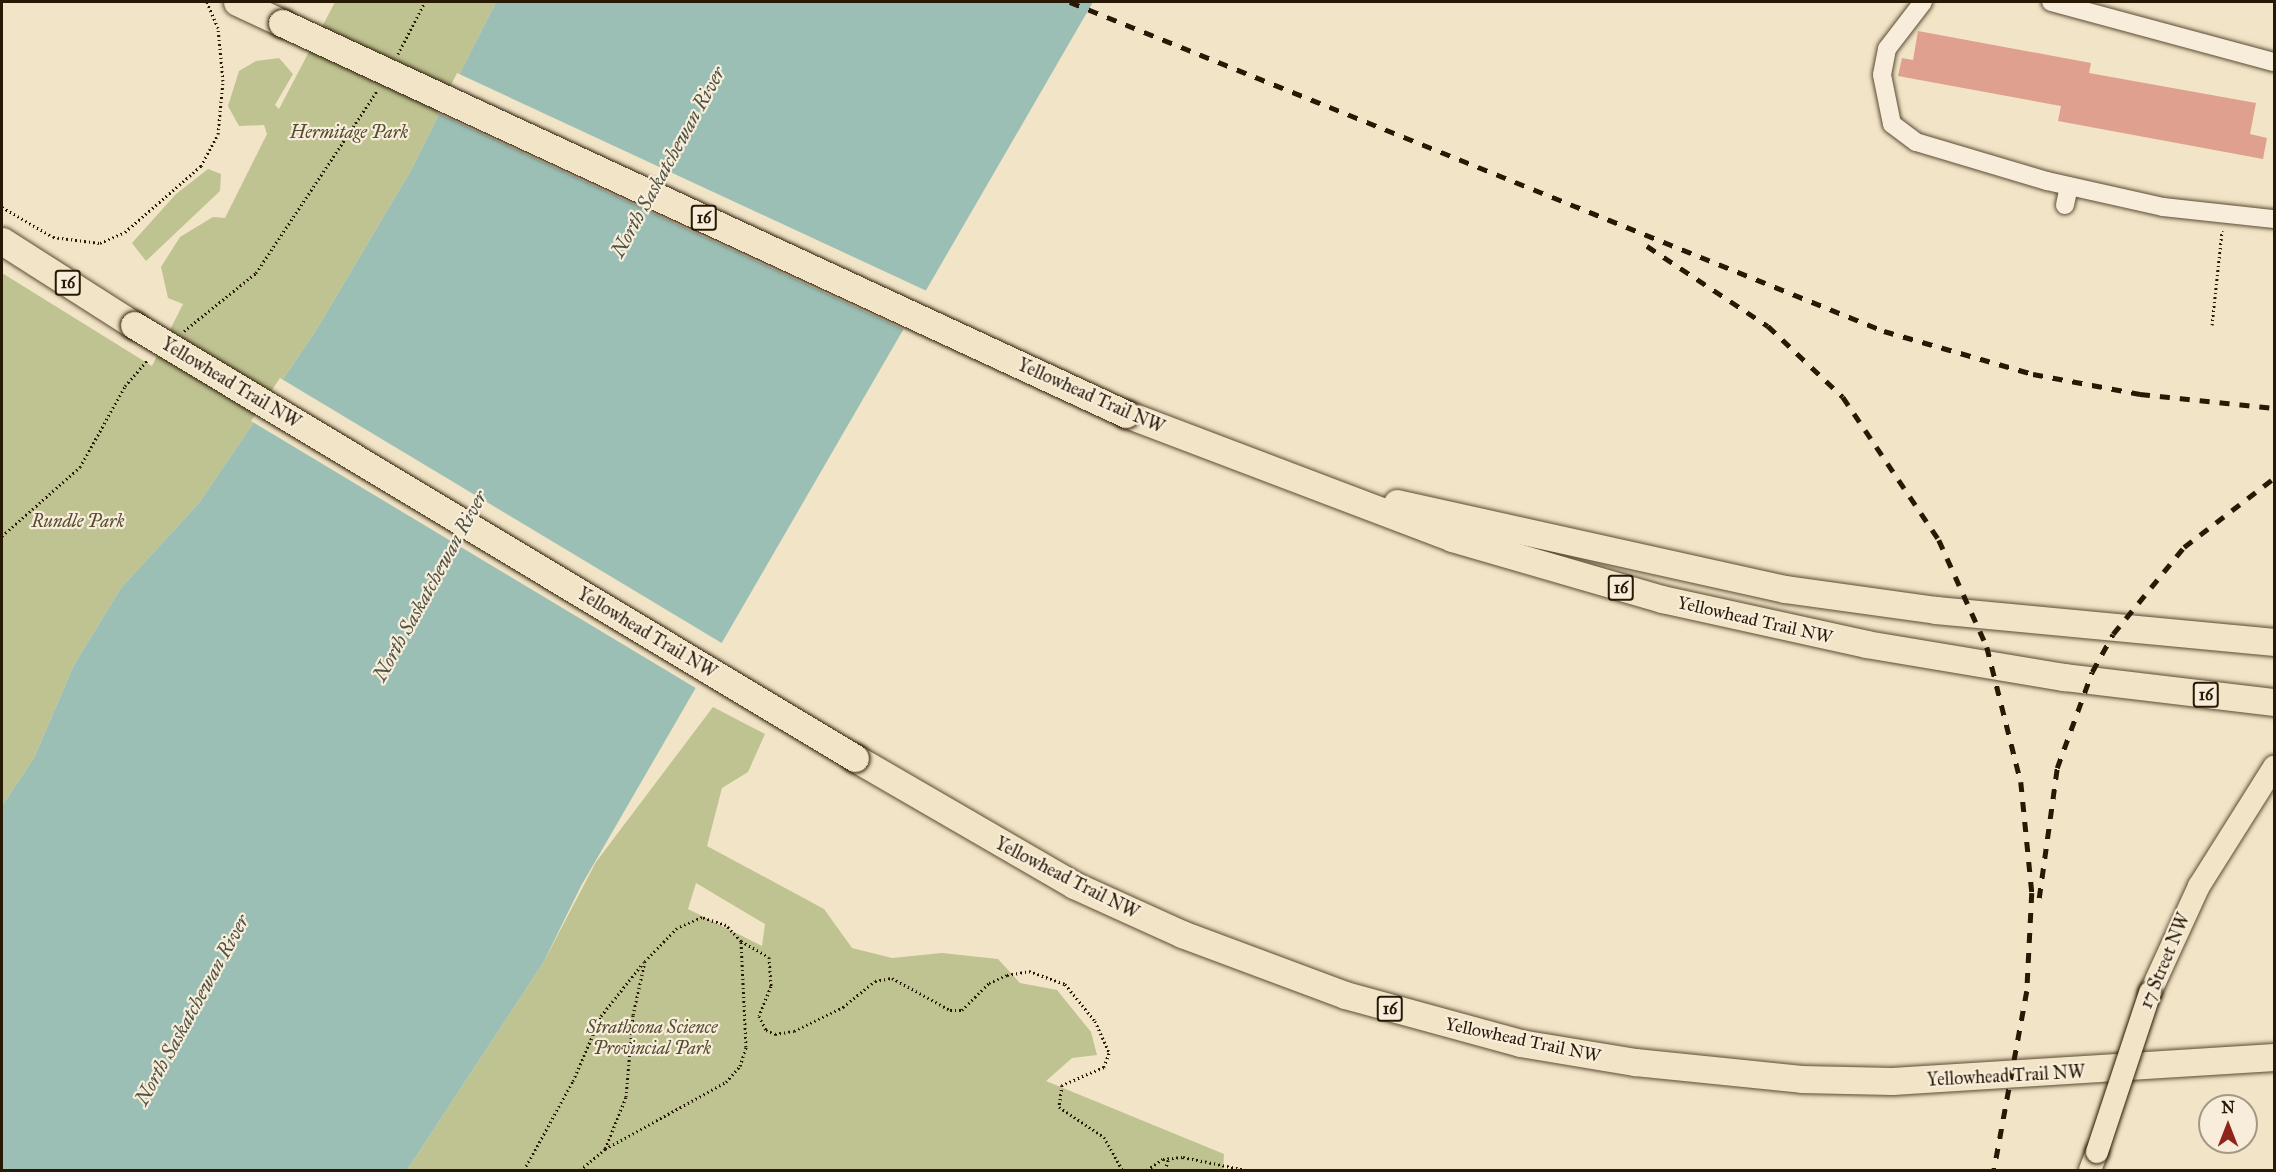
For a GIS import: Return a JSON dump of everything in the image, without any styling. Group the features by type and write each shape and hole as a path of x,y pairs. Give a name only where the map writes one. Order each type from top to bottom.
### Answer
{"highway":[{"name":"Yellowhead Trail NW","path":"237,2 1125,414 1294,482 1475,545 1764,624 2064,677 2274,702"},
{"name":"Yellowhead Trail NW","path":"2,241 134,325 855,758 1054,874 1172,930 1345,995 1520,1043 1635,1062 1801,1079 1975,1079 2274,1057"},
{"path":"1294,482 1785,589 1936,610 2274,642"},
{"path":"2165,1066 2274,1065"}],"main road":[{"name":"17 Street NW","path":"2096,1164 2150,993 2199,886 2274,767"}],"lane":[{"path":"1923,2 1887,49 1883,102 1892,124 1940,153 2069,186 2224,215 2274,219"},
{"path":"2051,2 2274,62"},
{"path":"2065,205 2069,186"}],"path":[{"path":"2,207 52,237 100,243 125,232 201,166 218,134 223,81 218,28 207,2"},
{"path":"393,63 425,2"},
{"path":"180,334 256,273 383,81"},
{"path":"2212,325 2224,215"},
{"path":"2,536 80,467 125,386 154,354"},
{"path":"524,1170 573,1081 601,1016 645,961 677,928 702,917 726,925 741,941 769,957 771,986 759,1016 766,1030 775,1034 794,1031 843,1007 875,981 892,978 950,1010 962,1010 989,983 1007,975 1029,971 1065,984 1095,1021 1109,1053 1104,1067 1062,1085 1059,1107 1104,1137 1122,1170"},
{"path":"580,1170 605,1149 726,1082 740,1066 746,1047 741,941"},
{"path":"605,1149 626,1097 633,1015 645,961"},
{"path":"1147,1170 1169,1158 1208,1158 1246,1170"},
{"path":"1165,1170 1169,1158"}],"green space":[{"path":"335,2 496,2 410,172 315,332 199,503 121,588 74,665 34,758 2,806 2,273 152,366 183,304 168,298 161,267 180,237 213,217 225,218 267,134 264,125 239,126 228,106 239,71 256,61 279,58 293,74 275,105 279,109"},
{"path":"208,169 221,174 220,191 146,261 132,243 176,194"},
{"name":"Strathcona Science Provincial Park","path":"713,707 765,734 748,772 722,788 707,846 824,909 852,948 892,958 942,953 998,959 1020,983 1057,990 1091,1032 1097,1055 1072,1058 1046,1081 1224,1154 1223,1170 407,1170 543,963 596,862","holes":["696,883 765,924 762,946 688,909"]}],"water":[{"name":"North Saskatchewan River","path":"496,2 1093,2 581,886 543,963 407,1170 2,1170 2,806 34,758 74,665 121,588 199,503 315,332 410,172"}],"pier":[{"path":"457,73 929,292 907,331 437,113"},
{"path":"280,378 725,645 699,690 251,421"}],"building":[{"path":"1918,31 2091,63 2089,73 2256,103 2250,134 2267,138 2263,159 2058,121 2061,106 1898,76 1902,58 1913,60"}],"railway":[{"path":"1070,2 1884,331 2033,374 2140,394 2274,408"},
{"path":"1647,246 1768,326 1843,397 1939,540 1987,647 2021,782 2032,893 2027,991 1994,1170"},
{"path":"2039,898 2057,768 2092,672 2113,634 2184,547 2274,478"}],"park label":[{"name":"Hermitage Park","path":"349,132"},
{"name":"Rundle Park","path":"78,521"}]}
